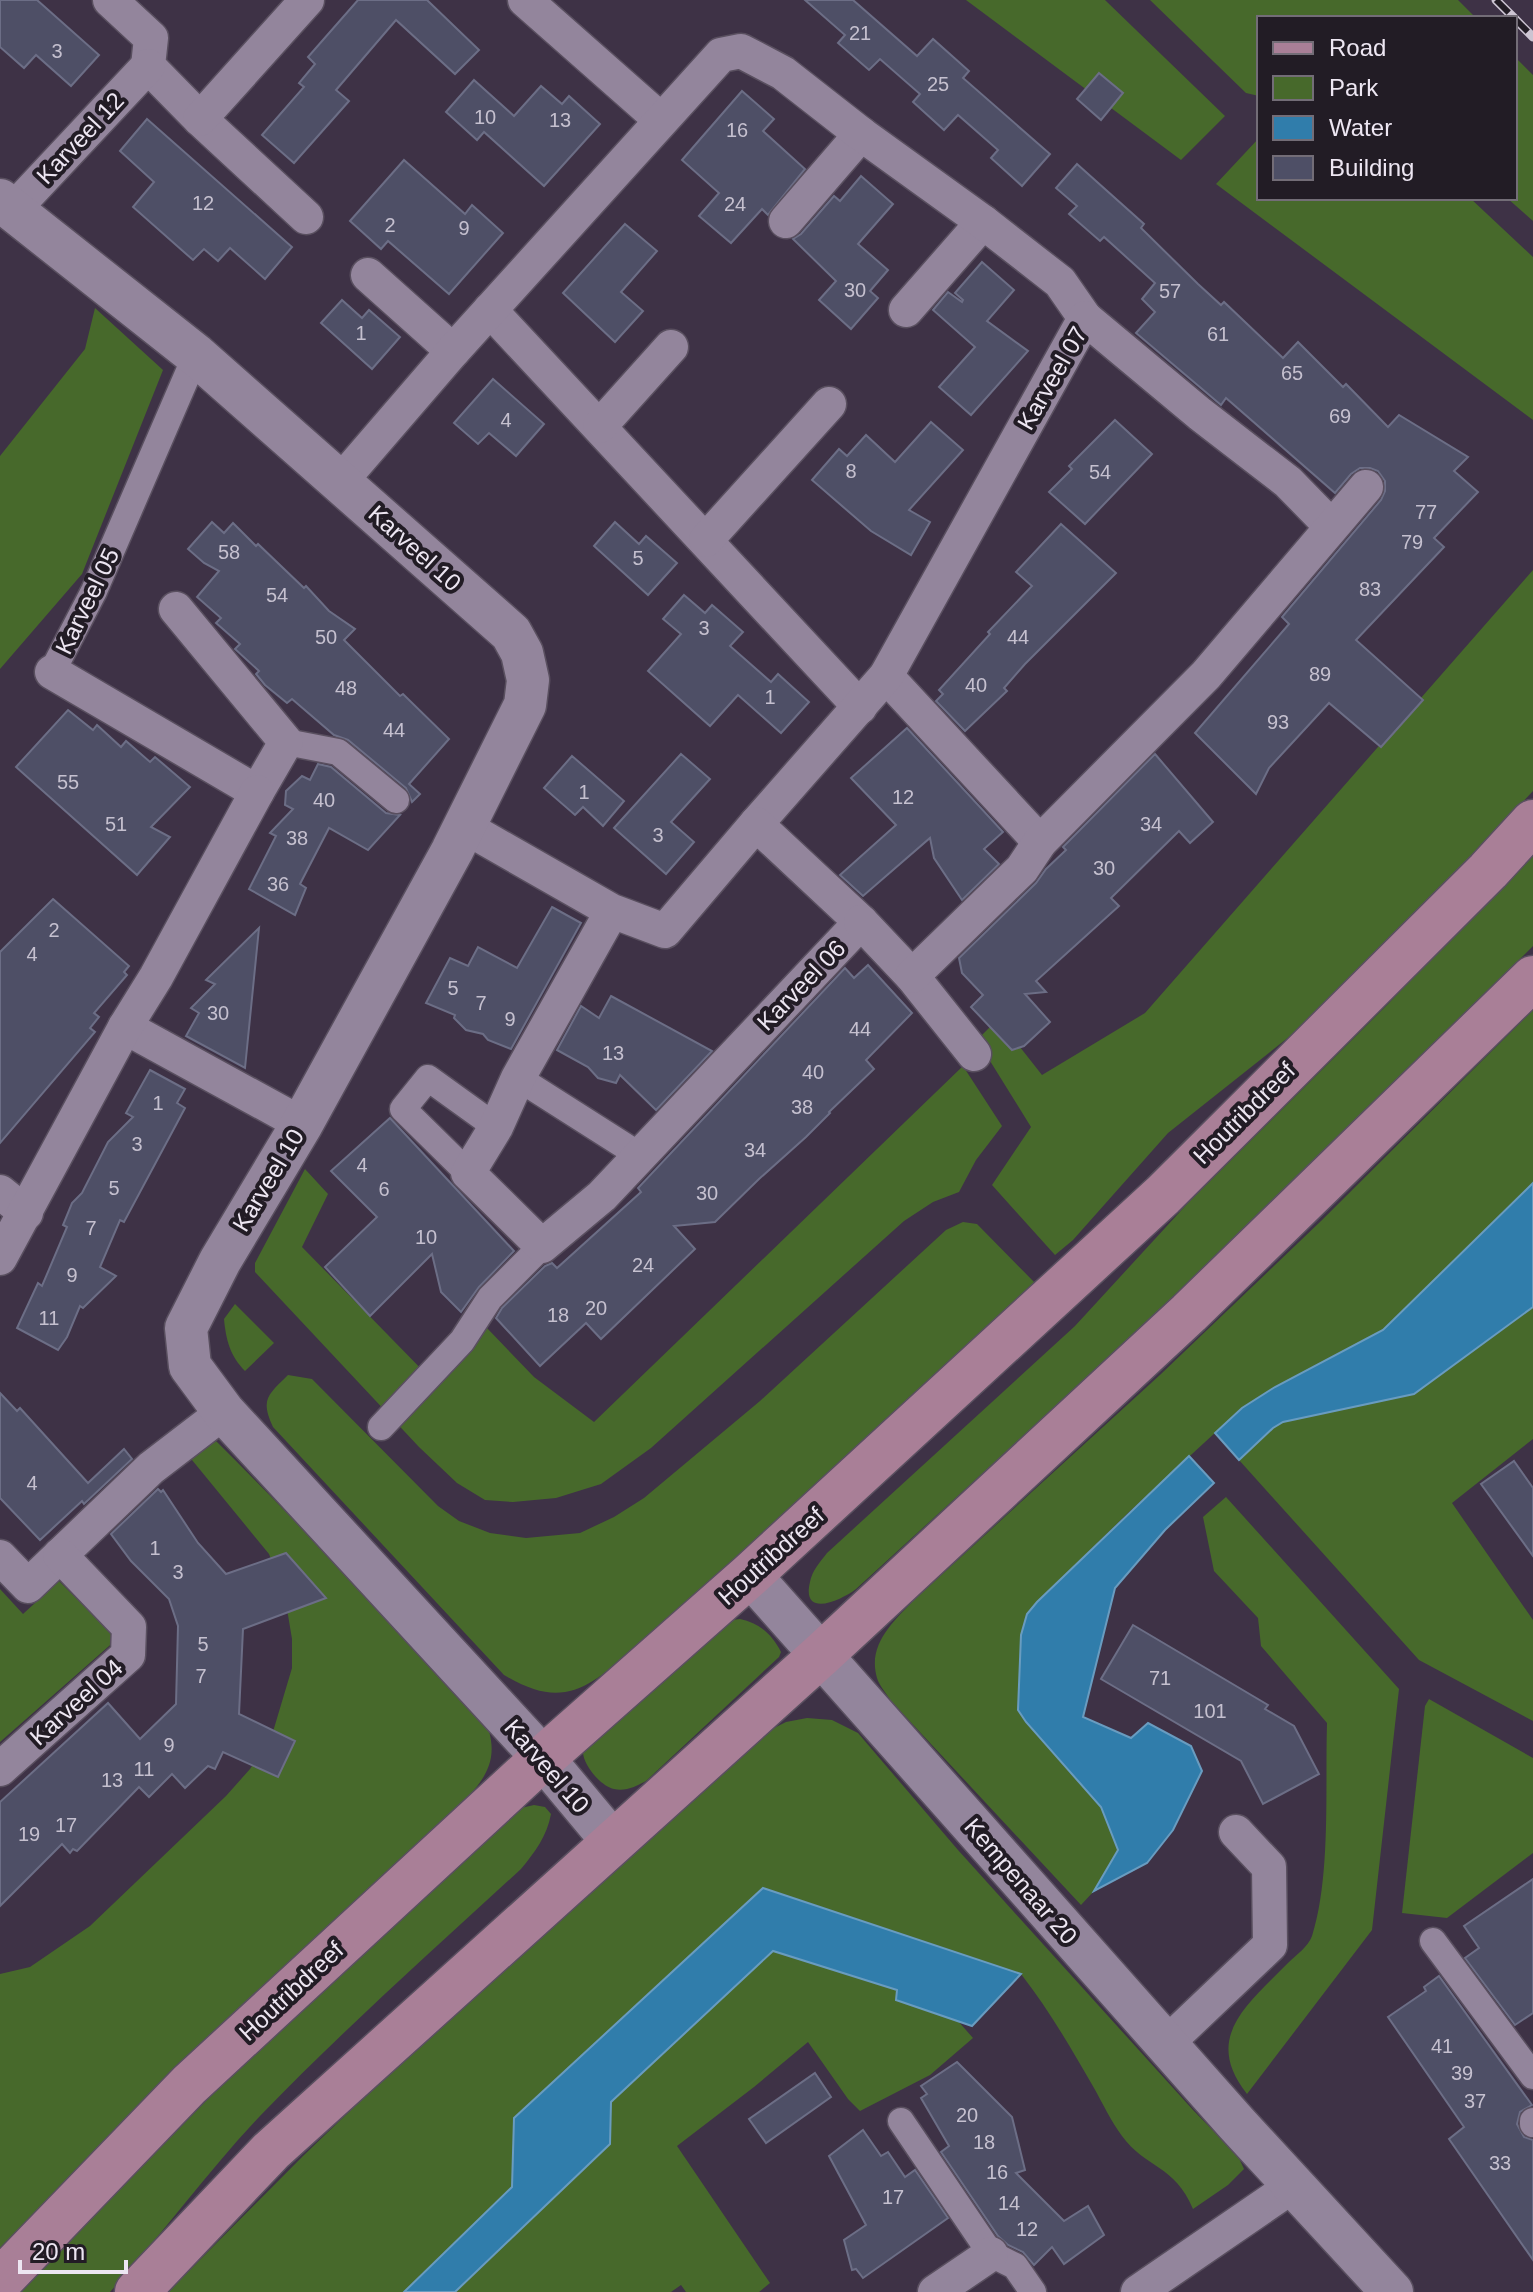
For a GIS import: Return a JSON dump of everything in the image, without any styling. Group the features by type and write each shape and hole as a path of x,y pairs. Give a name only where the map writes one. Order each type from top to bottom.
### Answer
{"main road":[{"name":"Houtribdreef","path":"0,2281 189,2085 543,1758 750,1575 1163,1195 1488,871 1533,822"},
{"path":"137,2292 271,2151 821,1655 1189,1313 1533,978"}],"street":[{"path":"110,0 151,38 148,66 306,217"},
{"path":"200,119 307,0"},
{"path":"525,0 661,120"},
{"path":"341,481 453,351 721,55 741,51 783,73 1060,282 1085,318"},
{"name":"Karveel 12","path":"6,205 148,66"},
{"path":"786,221 861,134"},
{"name":"Karveel 10","path":"6,205 196,355 511,633 522,653 528,680 525,705 465,827 302,1124 220,1261 186,1328 190,1366 224,1412 543,1758 613,1842"},
{"path":"906,310 983,222"},
{"path":"368,275 453,351"},
{"path":"490,310 860,707"},
{"name":"Karveel 07","path":"756,824 886,676 1085,318 1200,414 1288,482 1331,526"},
{"path":"600,426 671,347"},
{"name":"Karveel 05","path":"196,355 94,591 52,672 257,792"},
{"path":"706,540 829,404"},
{"path":"912,976 1022,869 1040,842 1206,675 1366,487"},
{"path":"176,609 286,742 338,752 396,800"},
{"path":"886,676 1040,842"},
{"path":"0,1258 13,1202 156,977 286,742"},
{"path":"465,827 612,911 665,931 756,824"},
{"name":"Karveel 06","path":"381,1427 462,1341 490,1298 542,1246 602,1196 861,922 756,824"},
{"path":"468,1173 612,911"},
{"path":"861,922 912,976 974,1054"},
{"path":"125,1027 302,1124"},
{"path":"496,1127 428,1078 403,1109 542,1246"},
{"path":"518,1078 639,1155"},
{"path":"0,1557 28,1586 151,1468 224,1412"},
{"name":"Karveel 04","path":"0,1769 128,1655 129,1627 60,1555"},
{"name":"Kempenaar 20","path":"750,1575 1166,2044 1392,2292"},
{"path":"1166,2044 1270,1945 1269,1867 1236,1832"},
{"path":"1433,1941 1529,2065"},
{"path":"901,2121 991,2254 1015,2266 1033,2292"},
{"path":"1138,2292 1294,2185"},
{"path":"935,2292 991,2254"}],"green space":[{"path":"966,0 1105,0 1225,116 1181,160"},
{"path":"1150,0 1458,0 1474,16 1257,16 1257,96 1246,93"},
{"path":"1517,59 1533,75 1533,221 1509,200 1517,200"},
{"path":"1257,140 1257,200 1472,200 1533,257 1533,420 1216,184"},
{"path":"95,308 163,370 82,574 0,669 0,456 85,349"},
{"path":"1533,570 1533,791 1333,1002 1168,1133 1073,1240 1055,1255 992,1185 1031,1127 977,1040 998,1019 1042,1075 1145,1013"},
{"path":"1533,849 1533,946 1251,1228 856,1589 824,1604 811,1600 811,1578 827,1553 1075,1326 1188,1203 1388,1004"},
{"path":"1533,1010 1533,1183 1383,1330 1242,1408 1129,1512 1027,1614 1018,1710 1101,1807 1118,1851 1094,1891 1081,1905 890,1700 877,1678 875,1666 884,1634 915,1599 1161,1374 1321,1221"},
{"path":"963,1066 1002,1126 976,1160 959,1192 933,1202 904,1221 651,1448 601,1484 556,1498 513,1502 485,1500 457,1483 419,1447 255,1272 255,1263 305,1169 328,1194 302,1247 432,1380 486,1327 534,1377 594,1422"},
{"path":"963,1222 977,1224 1037,1285 634,1650 602,1675 573,1690 558,1693 542,1691 504,1675 273,1427 269,1418 268,1398 288,1375 312,1379 438,1506 459,1521 490,1533 526,1538 580,1533 644,1498 760,1401 946,1230"},
{"path":"235,1304 274,1343 245,1371 232,1353 225,1327 224,1319"},
{"path":"1533,1307 1533,1439 1452,1503 1533,1620 1533,1721 1419,1660 1239,1460 1283,1422 1414,1394"},
{"path":"216,1441 471,1701 489,1731 491,1759 485,1775 468,1797 172,2077 0,2251 0,1974 30,1967 90,1926 226,1796 250,1769 272,1735 292,1668 292,1639 284,1591 269,1554 183,1449"},
{"path":"1226,1497 1399,1689 1372,1930 1247,2094 1234,2074 1229,2055 1230,2038 1236,2022 1258,1993 1308,1944 1318,1912 1325,1859 1327,1723 1261,1646 1258,1618 1214,1571 1203,1517"},
{"path":"59,1581 117,1639 0,1742 0,1589 23,1614"},
{"path":"740,1619 759,1626 769,1635 781,1652 779,1657 646,1781 622,1790 603,1783 588,1767 583,1749 732,1620"},
{"path":"1429,1699 1533,1758 1533,1853 1447,1918 1402,1913 1425,1706"},
{"path":"807,1718 832,1720 858,1733 958,1850 1238,2156 1244,2169 1228,2185 1193,2209 1169,2175 1131,2147 1021,1974 763,1888 514,2118 512,2187 404,2292 168,2292 430,2034 762,1734 786,1722"},
{"path":"534,1805 545,1807 551,1814 540,1843 521,1869 291,2084 222,2159 110,2292 19,2292 251,2055 510,1816 521,1808"},
{"path":"773,1951 898,1990 896,2000 958,2021 973,2038 930,2075 860,2111 808,2042 677,2146 770,2283 759,2292 686,2292 681,2285 671,2292 455,2292 610,2144 611,2102"}],"water":[{"path":"1533,1183 1533,1307 1414,1394 1283,1422 1239,1460 1215,1433 1242,1408 1275,1387 1383,1330"},
{"path":"1189,1456 1214,1483 1165,1530 1115,1588 1083,1717 1131,1738 1148,1723 1191,1746 1202,1771 1173,1830 1147,1863 1094,1891 1118,1850 1101,1807 1018,1710 1021,1635 1027,1614 1037,1602"},
{"path":"763,1888 1021,1974 972,2026 896,2000 897,1990 773,1951 611,2102 610,2144 455,2292 404,2292 512,2187 514,2118"}],"building":[{"path":"0,0 37,0 99,55 71,86 36,55 24,68 0,47"},
{"path":"358,0 427,0 479,50 455,74 396,20 336,90 349,101 294,163 262,135 304,87 299,83 315,64 308,57"},
{"path":"805,0 853,0 917,56 933,39 969,71 963,78 1050,154 1022,186 991,158 998,150 958,115 944,130 913,102 920,94 880,59 869,70 838,43 845,35"},
{"path":"1099,73 1123,93 1101,120 1077,99"},
{"path":"474,80 514,116 541,86 562,104 569,96 600,124 544,186 484,132 477,140 446,112"},
{"path":"742,91 774,119 763,131 805,169 768,215 762,209 731,243 699,216 719,193 682,160"},
{"path":"147,119 292,247 265,279 230,248 218,261 204,249 193,260 133,207 154,182 120,151"},
{"path":"404,160 465,214 472,205 503,233 449,294 388,241 381,249 350,221"},
{"path":"1077,164 1144,224 1141,228 1198,284 1221,305 1224,302 1283,358 1298,342 1343,387 1346,384 1388,427 1399,415 1468,457 1454,471 1478,492 1434,538 1444,547 1356,640 1423,700 1381,747 1329,703 1269,768 1256,794 1195,733 1289,624 1282,617 1381,500 1385,481 1378,471 1360,468 1335,493 1226,398 1221,405 1136,333 1155,312 1142,299 1155,283 1104,237 1100,241 1069,214 1077,206 1056,188"},
{"path":"861,176 893,204 858,244 888,270 870,291 878,298 851,329 819,300 836,281 793,239 834,196 840,201"},
{"path":"625,224 657,251 621,292 643,311 615,342 563,293"},
{"path":"982,262 1014,290 987,321 1028,351 971,415 939,387 975,347 933,310 948,292 962,302 955,293"},
{"path":"342,300 362,318 369,310 400,337 372,369 321,323"},
{"path":"493,379 544,424 516,456 489,433 478,444 454,423"},
{"path":"1115,420 1152,454 1085,524 1049,492 1072,469 1069,466"},
{"path":"931,422 963,450 909,510 930,522 911,555 871,531 812,480 839,449 847,456 866,435 895,462"},
{"path":"212,522 224,533 233,523 304,588 306,586 329,611 355,629 344,640 449,739 409,784 420,794 412,802 406,788 348,740 334,735 292,699 287,703 265,685 256,674 259,671 235,649 240,644 216,623 221,618 197,597 219,571 188,549"},
{"path":"615,522 639,544 646,536 677,563 648,595 594,546"},
{"path":"1061,524 1116,573 1025,664 1004,688 1007,691 965,731 936,701 943,694 939,690 1032,586 1016,572"},
{"path":"684,595 705,613 712,605 743,632 730,646 771,682 778,674 809,702 781,733 738,695 710,726 648,671 681,634 663,619"},
{"path":"68,710 93,730 97,725 121,747 126,741 150,762 155,757 190,787 151,827 170,837 137,875 16,767"},
{"path":"907,728 1003,832 984,849 999,864 962,900 934,858 930,838 863,896 840,875 896,825 851,778"},
{"path":"681,754 710,779 671,822 694,842 666,874 614,828"},
{"path":"1155,754 1213,822 1190,843 1179,831 1111,898 1119,906 1036,981 1046,992 1025,994 1050,1022 1024,1046 1012,1050 971,1007 983,995 962,973 959,958 1036,883 1066,850 1063,847"},
{"path":"572,756 624,801 603,826 583,807 575,815 544,788"},
{"path":"318,764 331,767 386,813 400,815 368,850 329,828 300,884 306,888 295,915 249,889 276,836 270,833 293,809 285,805 286,791 302,776 310,780"},
{"path":"53,899 129,966 124,972 127,975 94,1013 99,1017 90,1028 95,1032 0,1143 0,952"},
{"path":"552,907 581,923 511,1049 488,1040 483,1034 466,1030 454,1018 455,1015 426,1003 450,958 468,966 478,947 517,968"},
{"path":"259,928 245,1068 186,1036 199,1013 191,1008 215,984 206,980"},
{"path":"868,965 912,1013 866,1060 874,1069 715,1222 674,1226 695,1249 601,1339 586,1323 540,1366 496,1318 502,1308 545,1266 552,1263 557,1268 641,1192 638,1188 845,968 854,978"},
{"path":"611,996 712,1051 656,1110 620,1075 616,1083 598,1078 588,1067 557,1050 581,1006 599,1018"},
{"path":"150,1070 185,1089 177,1103 185,1108 124,1222 120,1220 100,1267 116,1276 83,1308 80,1306 58,1350 17,1328 38,1283 42,1286 67,1227 63,1225 72,1203 82,1193 108,1142 133,1117 126,1113"},
{"path":"390,1118 514,1251 479,1287 461,1312 441,1292 432,1254 370,1316 325,1267 377,1217 331,1171"},
{"path":"0,1393 17,1411 20,1408 88,1483 124,1449 132,1459 40,1540 0,1498"},
{"path":"1514,1461 1533,1488 1533,1556 1481,1484"},
{"path":"158,1489 163,1490 198,1543 226,1574 286,1553 326,1598 243,1629 239,1714 295,1741 278,1777 223,1752 215,1769 208,1766 185,1788 172,1774 149,1797 139,1787 77,1851 73,1849 70,1853 62,1844 0,1906 0,1802 108,1703 140,1739 176,1704 178,1626 169,1599 131,1561 111,1534"},
{"path":"1133,1625 1268,1705 1265,1709 1294,1726 1319,1774 1263,1804 1241,1761 1101,1679"},
{"path":"1533,1879 1533,2013 1515,2025 1465,1958 1479,1948 1464,1926"},
{"path":"1439,1976 1532,2105 1520,2112 1517,2124 1524,2137 1533,2140 1533,2260 1449,2139 1464,2127 1388,2017 1426,1991 1424,1987"},
{"path":"957,2062 1012,2117 1025,2170 1016,2173 1064,2221 1088,2206 1104,2235 1064,2264 1052,2247 1034,2265 1023,2252 998,2236 941,2152 949,2146 921,2098 927,2094 921,2086"},
{"path":"815,2073 831,2097 766,2143 749,2119"},
{"path":"863,2130 881,2156 888,2152 905,2177 915,2170 948,2218 863,2278 856,2269 852,2270 844,2240 866,2225 829,2156"}],"railway":[{"path":"1496,0 1512,16"},
{"path":"1517,21 1533,37"}]}
